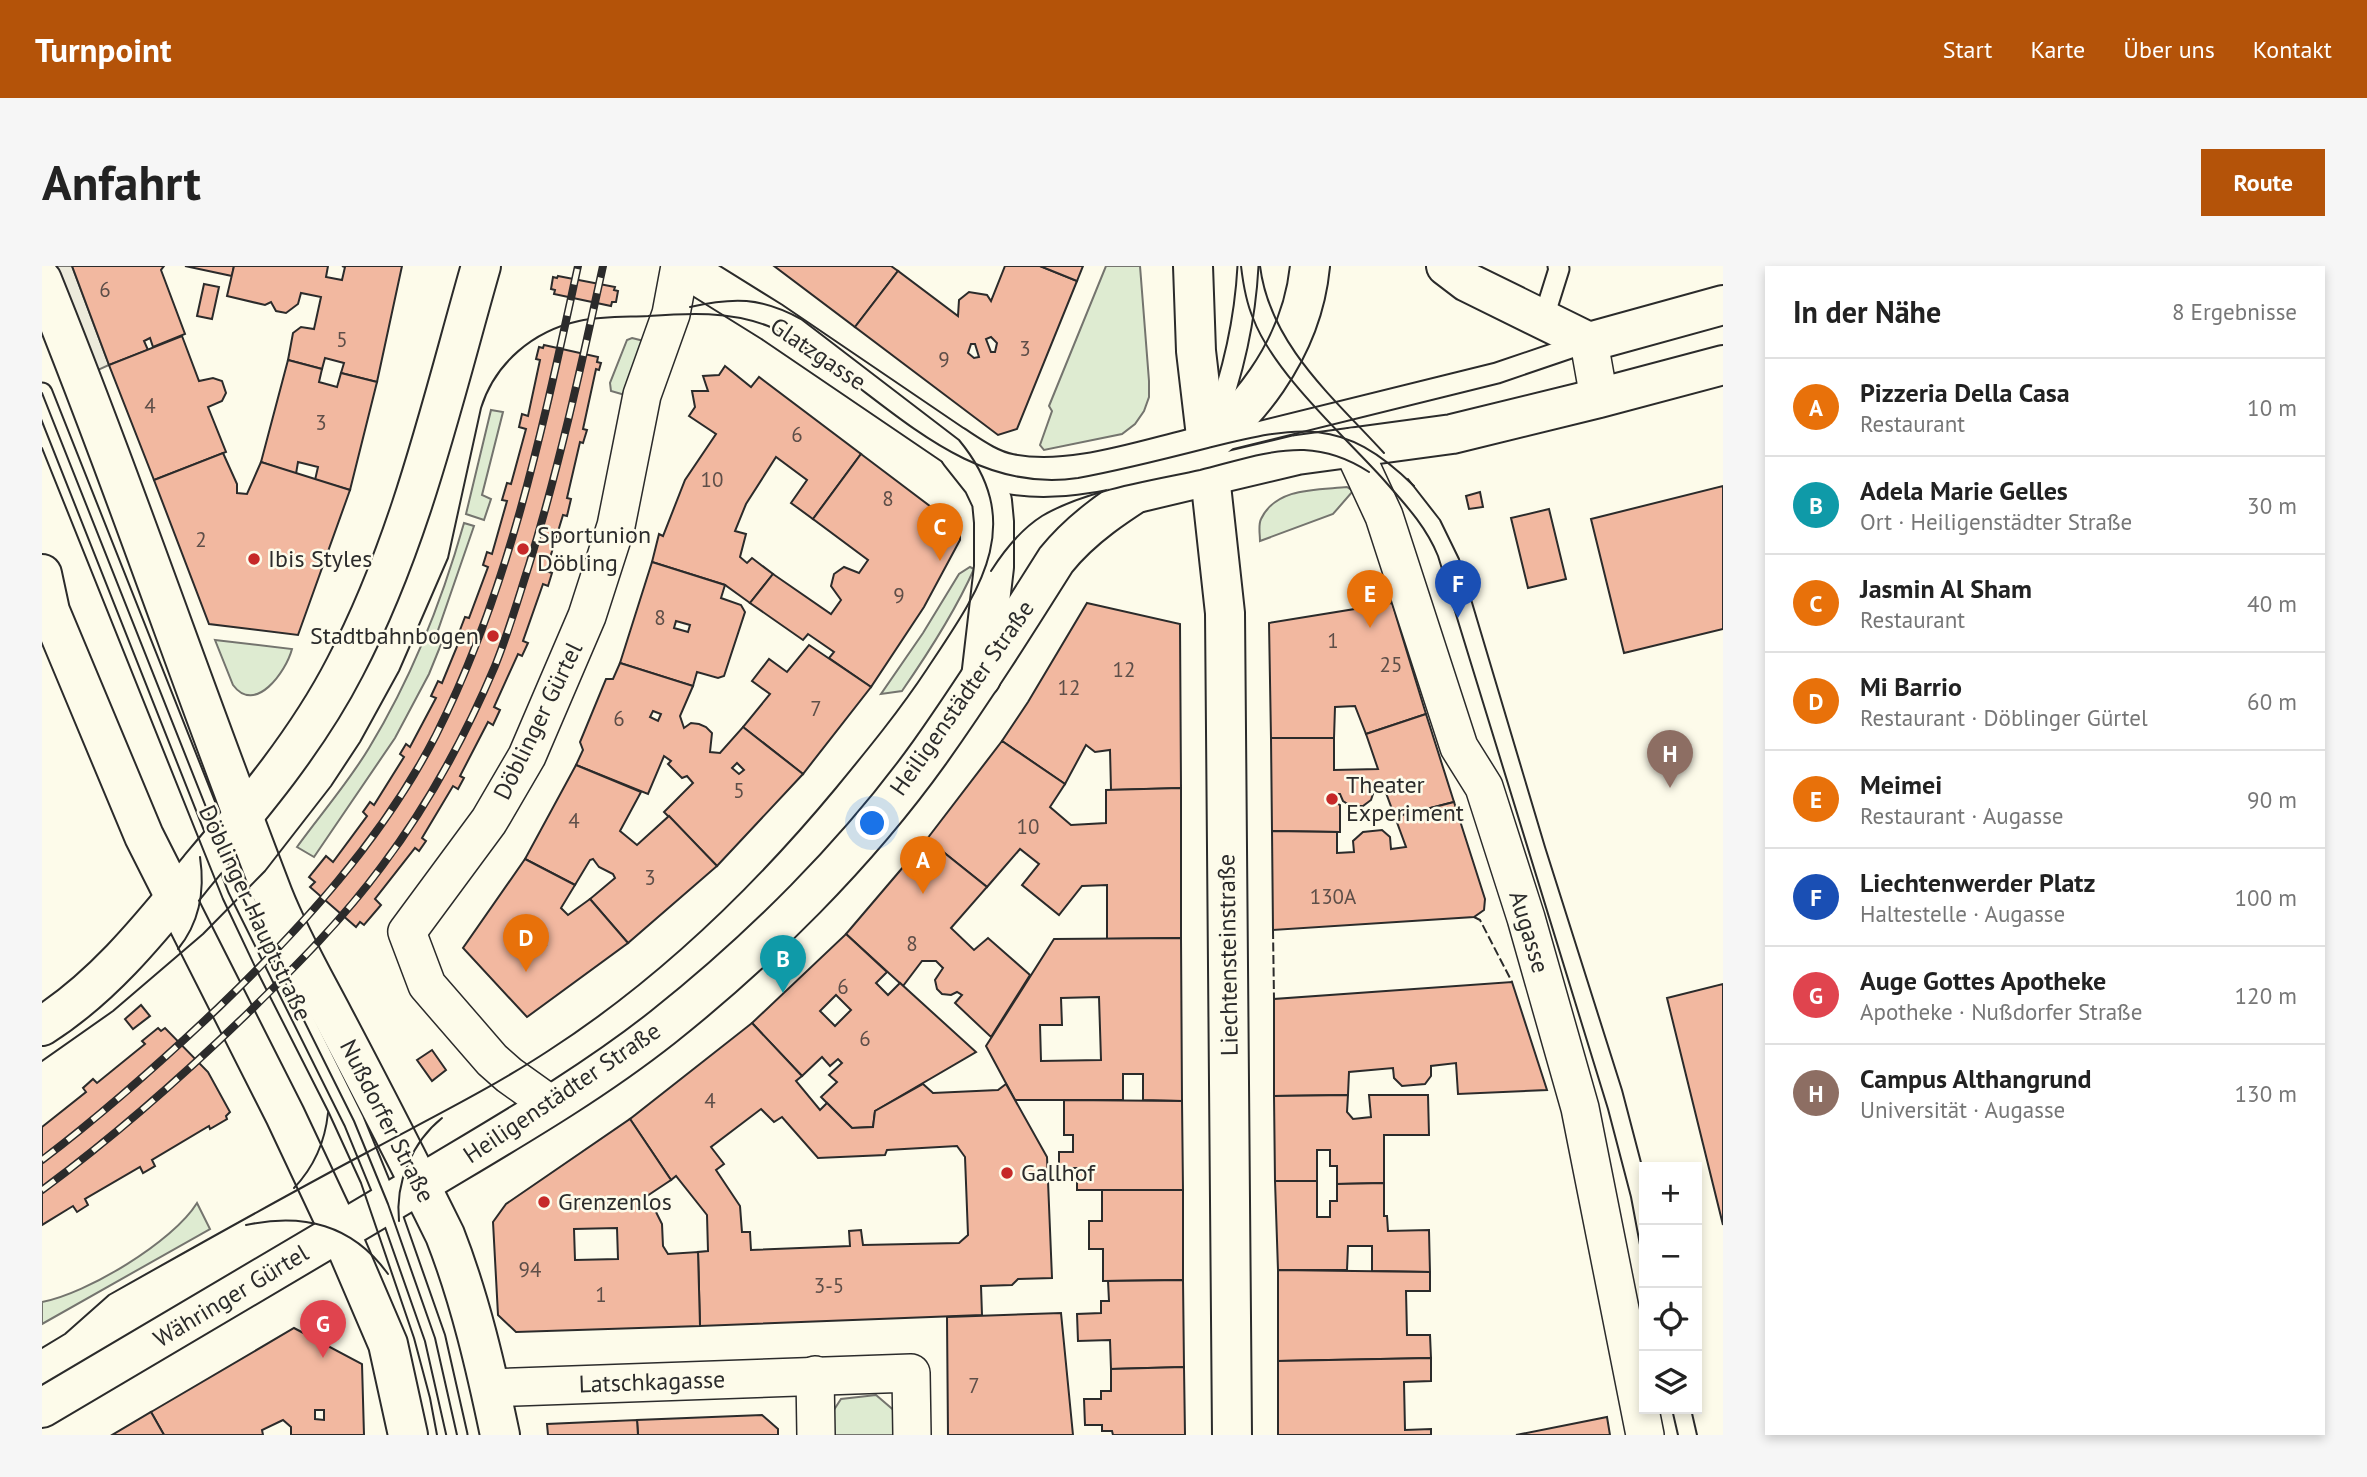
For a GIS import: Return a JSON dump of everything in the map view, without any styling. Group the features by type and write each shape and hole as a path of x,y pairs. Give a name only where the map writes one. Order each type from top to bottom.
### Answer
{"main road":[{"path":"42,1026 84,995 109,972 176,898 231,831 315,718 344,670 395,559 415,502 481,266"},
{"name":"Glatzgasse","path":"681,266 772,322 953,445"},
{"path":"1193,266 1196,351 1208,460"},
{"name":"Heiligenstädter Straße","path":"404,1194 551,1105 662,1028 773,930 870,827 929,754 1069,544 1096,519 1181,465 1208,460 1278,362 1298,323 1310,266"},
{"path":"1446,266 1466,282 1589,342 1723,305"},
{"name":"Döblinger Hauptstraße","path":"42,280 85,385 151,570 216,738 231,831"},
{"path":"953,445 973,458 1009,474 1048,477 1208,460 1297,455 1430,438 1723,365"},
{"path":"953,445 983,482 992,501 995,522 981,678"},
{"name":"Liechtensteinstraße","path":"1208,460 1225,613 1232,1435"},
{"path":"42,574 50,611 144,836 285,1115 340,1232 388,1344 408,1435"},
{"name":"Nußdorfer Straße","path":"231,831 274,897 404,1194 455,1260 500,1435"},
{"name":"Währinger Gürtel","path":"42,1408 404,1194"}],"street":[{"name":"Döblinger Gürtel","path":"551,1105 492,1060 435,994 428,985 407,932 489,821 527,756 587,616 617,526 642,395 671,314 681,266"},
{"path":"1589,342 1599,398"},
{"name":"Augasse","path":"1352,447 1384,516 1459,747 1484,787 1525,918 1580,1108 1645,1435"},
{"name":"Latschkagasse","path":"490,1388 911,1373 912,1435"},
{"path":"815,1375 816,1435"}],"lane":[{"path":"1208,460 1242,332 1248,266"},
{"path":"1543,320 1558,266"},
{"path":"1208,460 1336,413 1497,373 1589,342"},
{"name":"Döblinger Hauptstraße","path":"42,393 231,831"},
{"path":"1336,413 1352,447"},
{"path":"404,1194 457,1435"}],"green space":[{"path":"1106,266 1140,266 1149,397 1135,424 1122,434 1044,450 1040,445 1052,411 1049,406"},
{"path":"632,338 644,341 625,395 611,391 610,383 627,340"},
{"path":"491,410 503,412 482,495 491,499 484,520 466,514"},
{"path":"1347,487 1353,491 1333,514 1260,541 1261,519 1277,501 1299,492"},
{"path":"464,523 474,526 435,639 442,642 429,674 395,738 314,857 297,847 361,761 398,695 435,610"},
{"path":"970,567 974,569 959,601 902,691 881,694 959,574"},
{"path":"215,640 292,649 283,669 268,687 251,695 242,693 233,685"},
{"path":"197,1203 210,1229 42,1324 42,1302 81,1289 127,1264 169,1234"},
{"path":"876,1395 897,1413 898,1435 828,1435 828,1419 841,1399"}],"shaded area":[{"path":"55,266 72,266 109,365 98,370"}],"building":[{"path":"72,266 164,266 161,270 185,334 153,347 150,338 144,341 148,350 109,365"},
{"path":"185,266 234,266 232,276"},
{"path":"234,266 328,266 326,277 342,280 345,267 342,266 402,266 377,382 341,373 344,363 325,358 322,369 288,360 293,333 301,327 314,329 321,297 301,293 298,304 286,313 276,311 271,302 265,305 227,296"},
{"path":"774,266 891,266 898,271 855,327"},
{"path":"1005,266 1040,266 1077,281 1017,429 998,435 855,327 898,271 958,316 959,300 969,292 987,295 991,301","holes":["991,337 997,343 995,352 991,352 986,339","971,344 975,344 979,357 974,358 968,353"]},
{"path":"1040,266 1083,266 1077,281"},
{"path":"553,277 615,287 614,290 618,291 616,302 612,302 611,306 554,294 555,290 551,289"},
{"path":"204,284 219,287 212,319 197,316"},
{"path":"182,336 199,381 213,378 222,381 226,393 222,401 208,407 226,452 154,480 109,365"},
{"name":"Stadtbahnbogen","path":"544,345 598,357 597,362 601,363 599,370 596,369 583,429 587,430 583,443 580,442 567,498 571,499 567,516 563,515 546,571 552,573 548,586 543,584 523,641 528,643 522,656 518,654 494,707 500,710 493,725 488,722 460,776 464,778 458,789 453,786 422,838 426,841 419,851 415,848 375,899 381,905 364,925 360,922 356,927 310,887 315,882 309,877 326,856 333,862 367,816 363,812 370,802 374,805 404,757 400,754 406,744 410,747 436,698 431,696 438,681 442,683 463,632 460,630 465,617 469,618 488,567 483,565 487,552 492,554 507,501 502,500 507,483 511,484 526,429 519,427 522,414 528,416 540,360 536,359 539,347 543,348"},
{"path":"288,360 322,369 319,382 337,387 341,373 377,382 350,490 315,480 318,467 298,462 296,474 261,462"},
{"path":"725,366 751,387 759,377 861,454 813,519 791,503 807,480 776,457 746,504 735,531 746,534 740,557 747,563 752,558 773,574 750,603 725,585 652,562 659,534 663,536 685,480 716,434 689,416 695,407 692,391 708,391 703,376 719,375"},
{"name":"Ibis Styles","path":"223,453 237,484 237,493 247,494 261,462 350,490 298,635 209,624 154,480"},
{"path":"861,454 955,525 960,532 960,540 924,607 871,687 829,658 834,652 808,634 803,640 750,603 773,574 831,614 841,600 831,586 834,574 844,567 859,573 868,560 813,519"},
{"path":"1723,486 1723,629 1624,653 1591,519"},
{"path":"1480,492 1483,507 1469,509 1466,496"},
{"path":"1549,509 1566,579 1528,588 1511,518"},
{"path":"652,562 725,585 721,598 741,605 745,612 724,676 718,678 697,672 693,686 620,663","holes":["676,621 690,625 688,632 674,628"]},
{"path":"1087,603 1180,624 1181,788 1111,790 1110,750 1095,752 1086,745 1065,784 1002,741"},
{"path":"1392,603 1426,714 1366,734 1355,706 1335,707 1334,738 1271,738 1269,623"},
{"path":"809,645 871,687 803,774 743,727 770,694 752,681 769,659 787,672"},
{"path":"620,663 693,686 680,716 684,728 691,723 699,724 712,733 710,752 720,753 743,727 803,774 717,866 664,812 693,783 687,776 682,778 668,764 671,761 664,756 648,794 576,765 583,750 580,742 606,679 613,679","holes":["653,711 661,714 658,721 650,717","737,763 744,770 739,774 732,768"]},
{"path":"1426,714 1454,802 1395,817 1383,785 1376,785 1371,800 1363,806 1351,806 1343,801 1340,794 1336,794 1336,803 1340,805 1340,832 1272,831 1271,738 1334,738 1334,770 1378,769 1366,734"},
{"path":"1002,741 1065,784 1050,807 1071,825 1106,823 1106,790 1181,788 1181,938 1107,939 1107,885 1082,886 1059,915 1022,885 1039,864 1020,849 987,887 927,839"},
{"path":"576,765 641,792 620,831 637,845 669,816 717,866 628,943 590,899 615,878 613,874 599,867 593,859 575,885 525,859"},
{"path":"1454,802 1485,899 1484,910 1474,917 1273,930 1272,831 1337,832 1337,853 1354,852 1353,841 1363,832 1382,830 1390,837 1391,849 1406,847 1395,817"},
{"path":"927,839 987,887 951,928 974,950 988,938 1030,975 991,1037 955,1003 962,995 957,992 951,995 942,994 937,989 935,980 943,968 936,961 922,961 903,986 846,934"},
{"path":"525,859 575,885 561,908 568,915 590,899 628,943 527,1017 463,948","holes":["537,934 546,945 540,950 531,940"]},
{"path":"846,934 887,972 876,983 888,995 900,983 976,1052 875,1111 873,1127 852,1128 821,1097 837,1082 829,1075 842,1063 838,1059 830,1066 822,1057 802,1076 752,1023","holes":["836,995 851,1010 835,1026 820,1011"]},
{"path":"1181,938 1182,1101 1143,1100 1143,1074 1123,1074 1123,1100 1015,1100 986,1046 1054,939","holes":["1099,997 1101,1060 1041,1061 1040,1025 1062,1025 1061,998"]},
{"path":"1512,982 1547,1090 1458,1094 1456,1063 1431,1066 1431,1076 1425,1084 1402,1086 1394,1078 1393,1068 1349,1072 1348,1095 1274,1096 1274,999"},
{"path":"1723,984 1723,1225 1667,998"},
{"path":"141,1005 150,1016 133,1029 125,1019"},
{"name":"Gallhof","path":"752,1023 802,1076 796,1081 820,1110 827,1103 852,1128 873,1127 875,1111 923,1084 933,1093 998,1090 1006,1084 1047,1157 1052,1278 1018,1279 1012,1285 981,1286 982,1315 700,1326 698,1252 708,1251 707,1215 676,1176 671,1180 630,1119","holes":["761,1109 774,1122 782,1117 818,1158 885,1155 887,1150 957,1146 965,1157 968,1235 959,1243 863,1245 861,1230 849,1231 850,1246 751,1250 750,1232 742,1232 740,1206 716,1170 724,1164 711,1147"]},
{"path":"158,1028 161,1031 165,1028 208,1072 230,1112 226,1116 227,1119 210,1129 209,1126 152,1160 155,1166 143,1173 140,1167 85,1199 88,1205 77,1212 73,1206 42,1225 42,1127 86,1092 83,1088 93,1079 97,1083 145,1044 142,1041"},
{"path":"432,1050 446,1070 432,1081 417,1060"},
{"path":"1348,1095 1347,1112 1353,1119 1371,1117 1369,1095 1428,1095 1429,1135 1384,1135 1384,1183 1337,1184 1337,1166 1330,1166 1330,1150 1317,1150 1317,1181 1275,1181 1274,1096"},
{"path":"1064,1100 1182,1101 1183,1190 1077,1190 1077,1168 1059,1168 1059,1152 1073,1152 1073,1135 1064,1135"},
{"path":"630,1119 671,1180 638,1202 642,1210 655,1210 662,1224 663,1246 668,1254 698,1252 700,1326 516,1332 498,1315 493,1222 506,1204","holes":["617,1228 618,1259 575,1260 574,1229"]},
{"path":"1275,1181 1317,1181 1317,1217 1330,1217 1330,1201 1337,1201 1337,1184 1384,1183 1384,1216 1387,1216 1388,1231 1429,1230 1430,1272 1372,1271 1372,1246 1348,1246 1347,1270 1278,1270"},
{"path":"1102,1190 1183,1190 1183,1280 1103,1281 1103,1249 1089,1249 1089,1221 1102,1221"},
{"path":"1278,1270 1430,1272 1430,1291 1406,1291 1407,1335 1430,1335 1431,1358 1278,1361"},
{"path":"1183,1280 1184,1367 1111,1369 1110,1340 1078,1341 1077,1314 1101,1313 1101,1301 1109,1301 1108,1281"},
{"path":"1061,1313 1073,1435 948,1435 947,1317"},
{"path":"294,1328 362,1364 364,1435 291,1435 291,1427 283,1420 262,1430 263,1435 164,1435 151,1412","holes":["315,1410 324,1410 324,1420 315,1419"]},
{"path":"1431,1358 1431,1381 1404,1382 1405,1430 1431,1429 1431,1435 1278,1435 1278,1361"},
{"path":"1184,1367 1185,1435 1113,1435 1112,1431 1102,1431 1102,1425 1085,1425 1084,1399 1101,1399 1101,1391 1111,1391 1111,1369"},
{"path":"151,1412 164,1435 112,1435"},
{"path":"762,1415 778,1429 778,1435 638,1435 637,1420"},
{"path":"1607,1417 1610,1435 1516,1435"},
{"path":"637,1420 638,1435 548,1435 547,1424"}],"tram line":[{"path":"1241,266 1251,312 1276,360 1310,402 1406,506 1421,525 1438,556 1608,1109 1639,1239"},
{"path":"1260,266 1266,294 1290,345 1325,390 1384,453"},
{"path":"42,1348 65,1334 109,1295 504,1078 548,1051 628,994 702,930 804,825 895,714 963,613 988,558 993,530 991,501 980,471 959,440 801,319 773,306 747,301 690,307"},
{"path":"42,1061 113,1011 203,934 265,871 331,786 360,742 399,671 448,558 481,408 487,392 506,363 518,351 546,332 596,318 694,314 724,315 753,321 785,334 800,344 915,430 975,464 1007,475 1041,480 1078,478 1240,440 1294,432 1318,432 1341,437 1364,447 1388,463 1414,486"},
{"path":"42,393 238,888 354,1121 388,1204 435,1338 457,1435"},
{"path":"42,448 223,899 361,1183 414,1338 437,1435"},
{"path":"991,571 1014,540 1042,516 1078,499 1118,487 1291,450 1330,454 1369,472"},
{"path":"1408,479 1440,520 1459,559 1545,847 1622,1090 1641,1162"},
{"path":"178,949 191,928 199,905 202,881 200,857"},
{"path":"294,1188 317,1154 328,1113"},
{"path":"399,1221 400,1192 408,1164 422,1139 442,1118"},
{"path":"246,1225 287,1221 325,1226 359,1244 388,1274"},
{"path":"1673,1414 1678,1435"},
{"path":"1692,1414 1697,1435"}],"railway":[{"path":"42,1160 154,1067 280,946 310,914 365,846 415,774 462,679 504,564 537,446 578,266"},
{"path":"42,1190 149,1104 285,976 367,886 430,795 483,692 513,616 560,454 603,266"}],"fence":[{"path":"1474,917 1480,920 1512,982"},
{"path":"1273,930 1274,999"}],"place":[{"name":"Sportunion Döbling","path":"523,549"},
{"name":"Ibis Styles","path":"254,559"},
{"name":"Jasmin Al Sham","path":"940,561"},
{"name":"Liechtenwerder Platz","path":"1458,618"},
{"name":"Meimei","path":"1370,628"},
{"name":"Stadtbahnbogen","path":"493,636"},
{"name":"Campus Althangrund","path":"1670,788"},
{"name":"Theater Experiment","path":"1332,799"},
{"name":"Pizzeria Della Casa","path":"923,894"},
{"name":"Mi Barrio","path":"526,972"},
{"name":"Adela Marie Gelles","path":"783,993"},
{"name":"Gallhof","path":"1007,1173"},
{"name":"Grenzenlos","path":"544,1202"},
{"name":"Auge Gottes Apotheke","path":"323,1358"}]}
